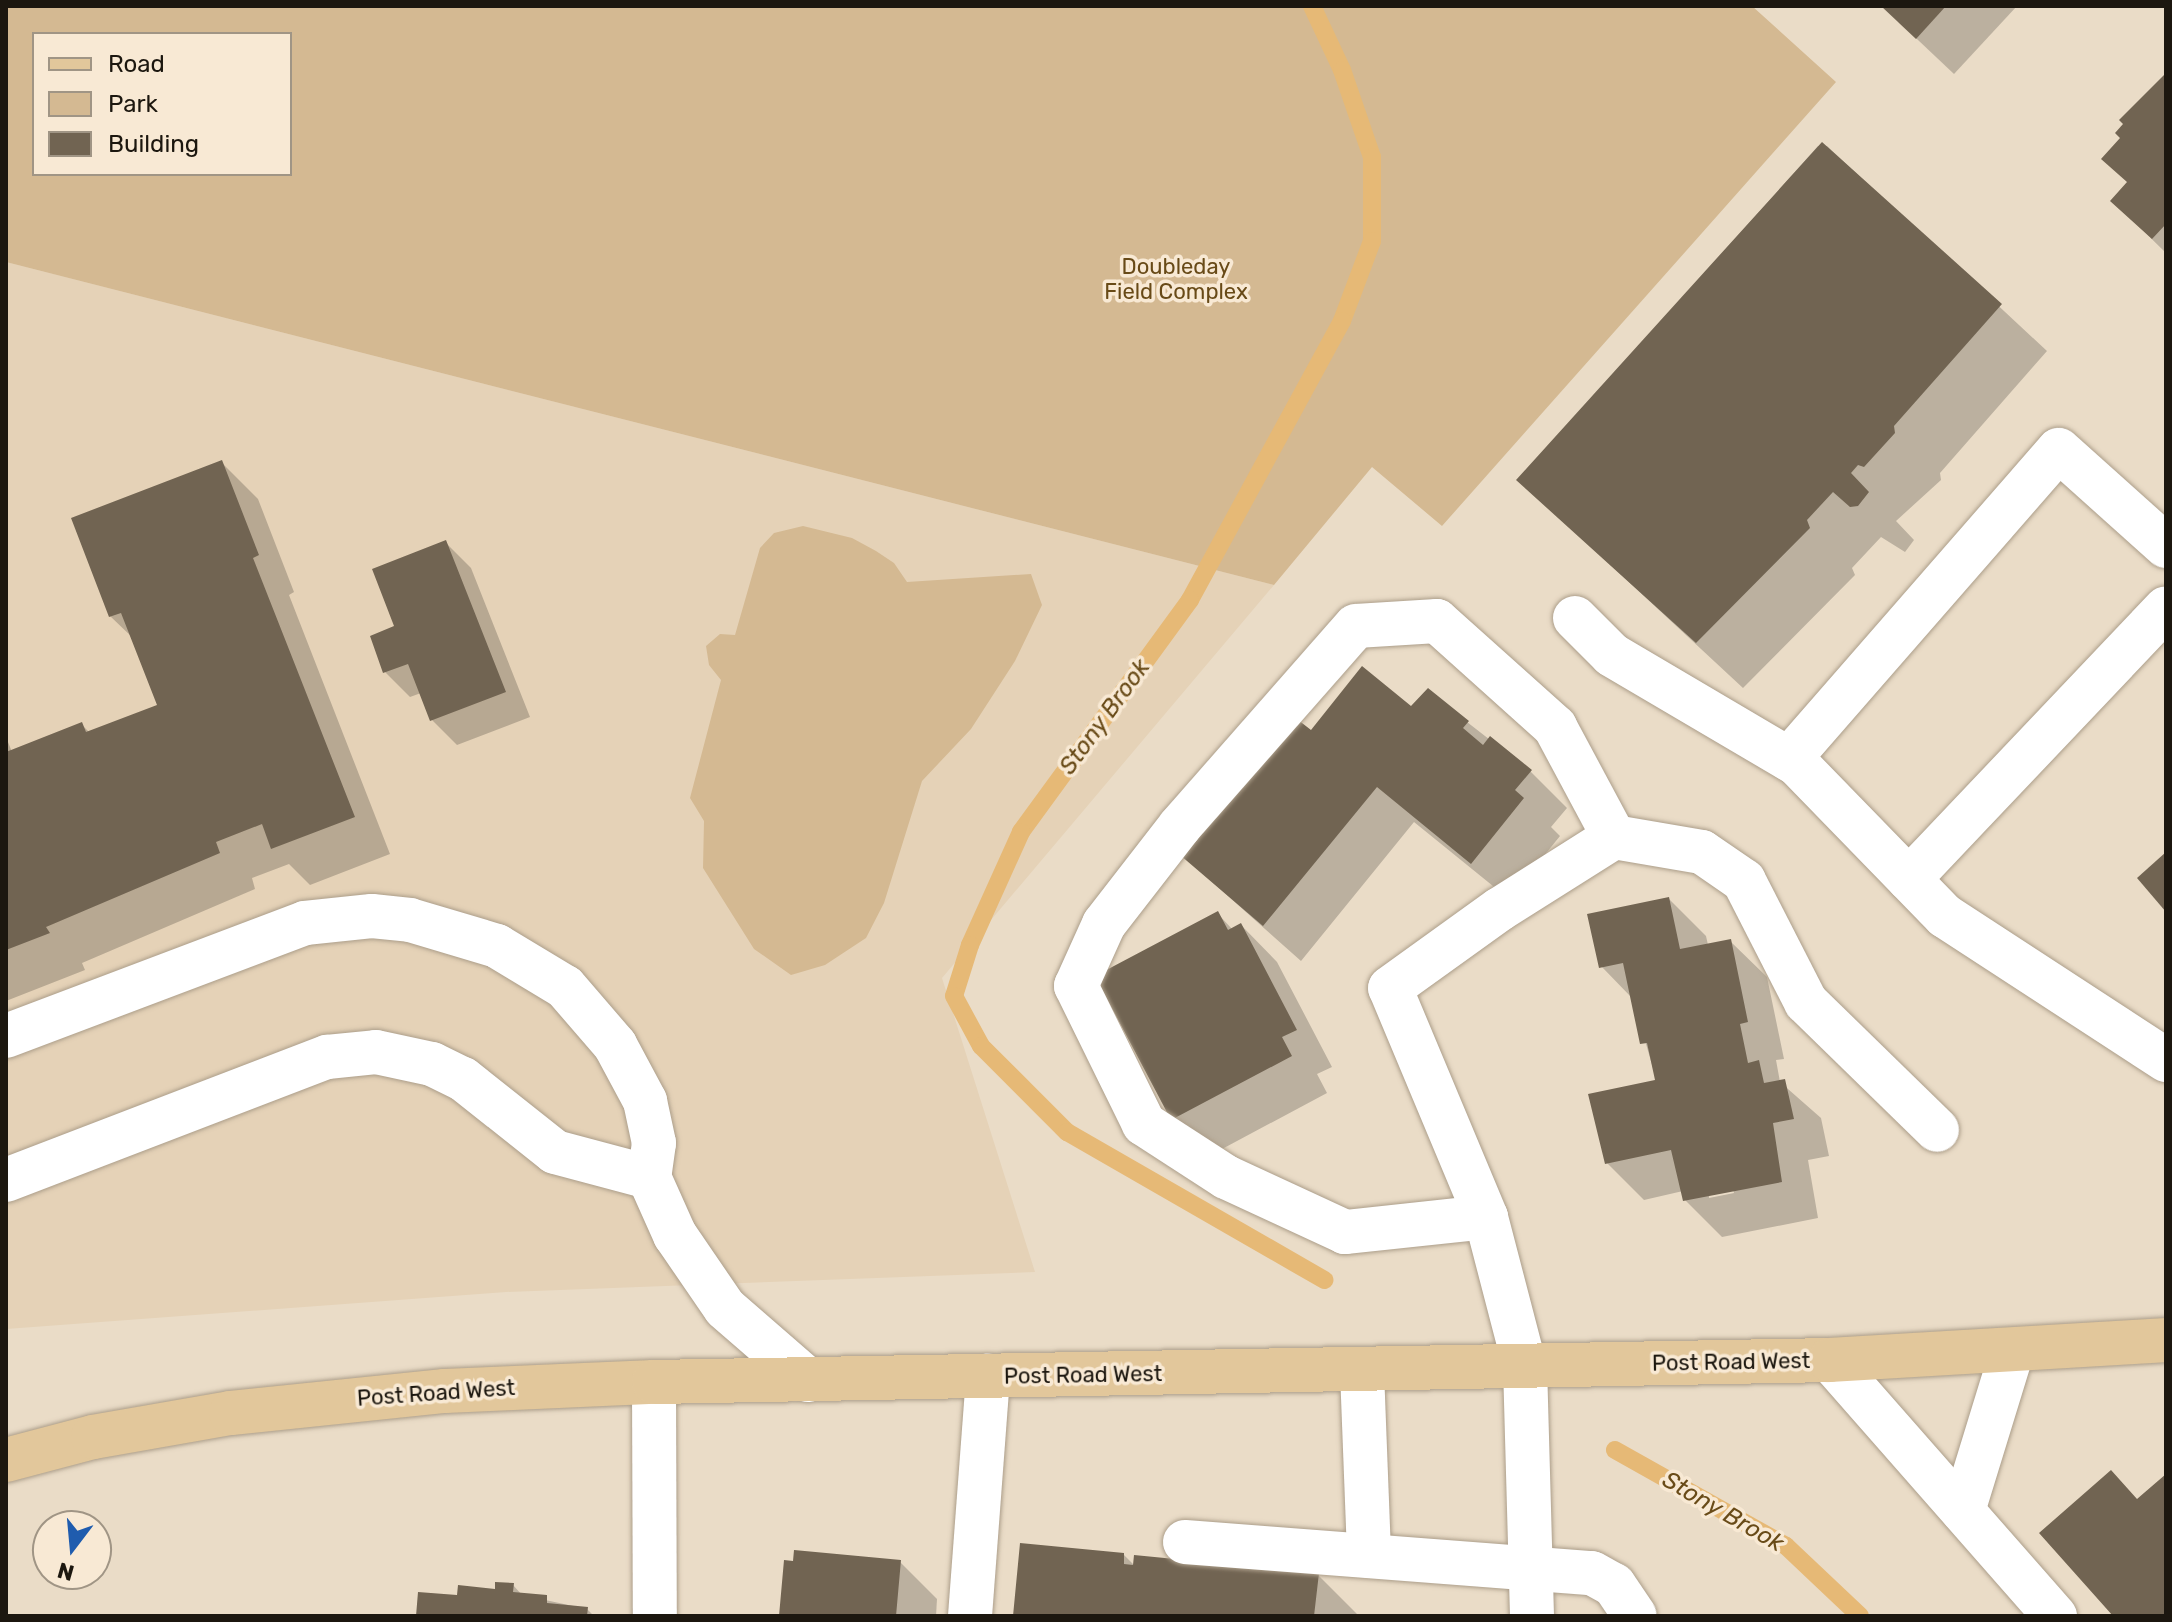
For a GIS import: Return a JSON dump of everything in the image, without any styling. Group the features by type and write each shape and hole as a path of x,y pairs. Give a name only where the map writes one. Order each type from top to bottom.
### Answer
{"main road":[{"name":"Post Road West","path":"6,1460 108,1434 306,1403 654,1382 1830,1360 2012,1352 2166,1340"}],"lane":[{"path":"1789,759 2059,450 2166,546"},
{"path":"1909,879 2166,608"},
{"path":"1575,618 1612,655 1789,759 1945,916 2166,1060"},
{"path":"1486,1217 1345,1232 1226,1177 1144,1124 1076,986 1104,924 1180,826 1356,626 1437,621 1555,727 1614,837"},
{"path":"1532,1616 1525,1367 1486,1217 1390,988 1500,909 1614,837 1702,852 1744,881 1806,1002 1937,1130"},
{"path":"6,1036 305,923 372,916 438,925 497,946 536,967 591,1015 633,1073 645,1101 654,1143 649,1177 675,1235 725,1308 808,1380"},
{"path":"6,1180 327,1057 376,1052 432,1064 463,1079 555,1152 649,1177"},
{"path":"1963,1511 2012,1352"},
{"path":"1830,1360 2055,1616"},
{"path":"1362,1371 1369,1556"},
{"path":"970,1616 988,1376"},
{"path":"654,1382 655,1616"},
{"path":"1185,1542 1592,1573 1614,1585 1635,1616"}],"shaded area":[{"path":"6,262 1274,585 942,978 1035,1272 506,1292 6,1329"}],"green space":[{"name":"Doubleday Field Complex","path":"6,6 1752,6 1836,82 1442,526 1372,467 1274,585 6,262"},
{"path":"803,526 852,538 894,563 907,582 1031,574 1042,605 1015,661 971,729 922,781 884,903 866,938 825,965 791,975 754,949 703,868 704,821 690,798 721,680 709,665 706,646 720,634 735,635 760,548 774,533"}],"building":[{"path":"1881,6 1946,6 1916,39"},
{"path":"2166,73 2166,224 2152,239 2110,201 2127,182 2101,159 2120,138 2115,133 2123,124 2119,120"},
{"path":"1822,142 2002,304 1894,426 1895,433 1864,467 1858,465 1851,473 1869,492 1858,506 1850,507 1833,492 1807,520 1810,528 1696,643 1516,480"},
{"path":"222,460 259,555 253,558 355,817 271,849 262,824 216,842 220,853 46,927 50,933 6,950 6,752 82,722 86,732 157,705 121,613 109,617 71,518"},
{"path":"446,540 506,692 430,721 408,664 383,673 370,636 394,626 372,569"},
{"path":"1362,666 1411,706 1428,688 1469,721 1463,728 1483,745 1490,736 1532,770 1515,790 1524,798 1471,864 1377,787 1263,926 1180,855 1293,716 1311,730"},
{"path":"2166,852 2166,912 2137,878"},
{"path":"1669,897 1680,949 1731,939 1748,1022 1740,1024 1748,1063 1759,1060 1764,1083 1785,1079 1794,1119 1773,1123 1782,1182 1683,1201 1671,1150 1605,1164 1588,1094 1655,1080 1647,1043 1640,1044 1623,963 1599,968 1587,914"},
{"path":"1218,911 1228,930 1241,923 1297,1030 1282,1037 1292,1056 1171,1120 1095,976"},
{"path":"2111,1470 2137,1499 2166,1474 2166,1616 2113,1616 2039,1533"},
{"path":"1020,1543 1124,1553 1124,1564 1133,1565 1134,1555 1319,1573 1314,1616 1013,1616"},
{"path":"794,1550 901,1560 896,1616 779,1616 784,1560 793,1561"},
{"path":"495,1582 514,1583 513,1592 547,1595 547,1603 588,1607 587,1616 416,1616 418,1592 457,1595 458,1585 495,1589"}],"waterway":[{"name":"Stony Brook","path":"1312,6 1342,70 1372,157 1372,241 1342,321 1190,600 1021,832 970,945 954,996 981,1046 1067,1132 1324,1280"},
{"name":"Stony Brook","path":"1615,1450 1786,1546 1860,1616"}]}
